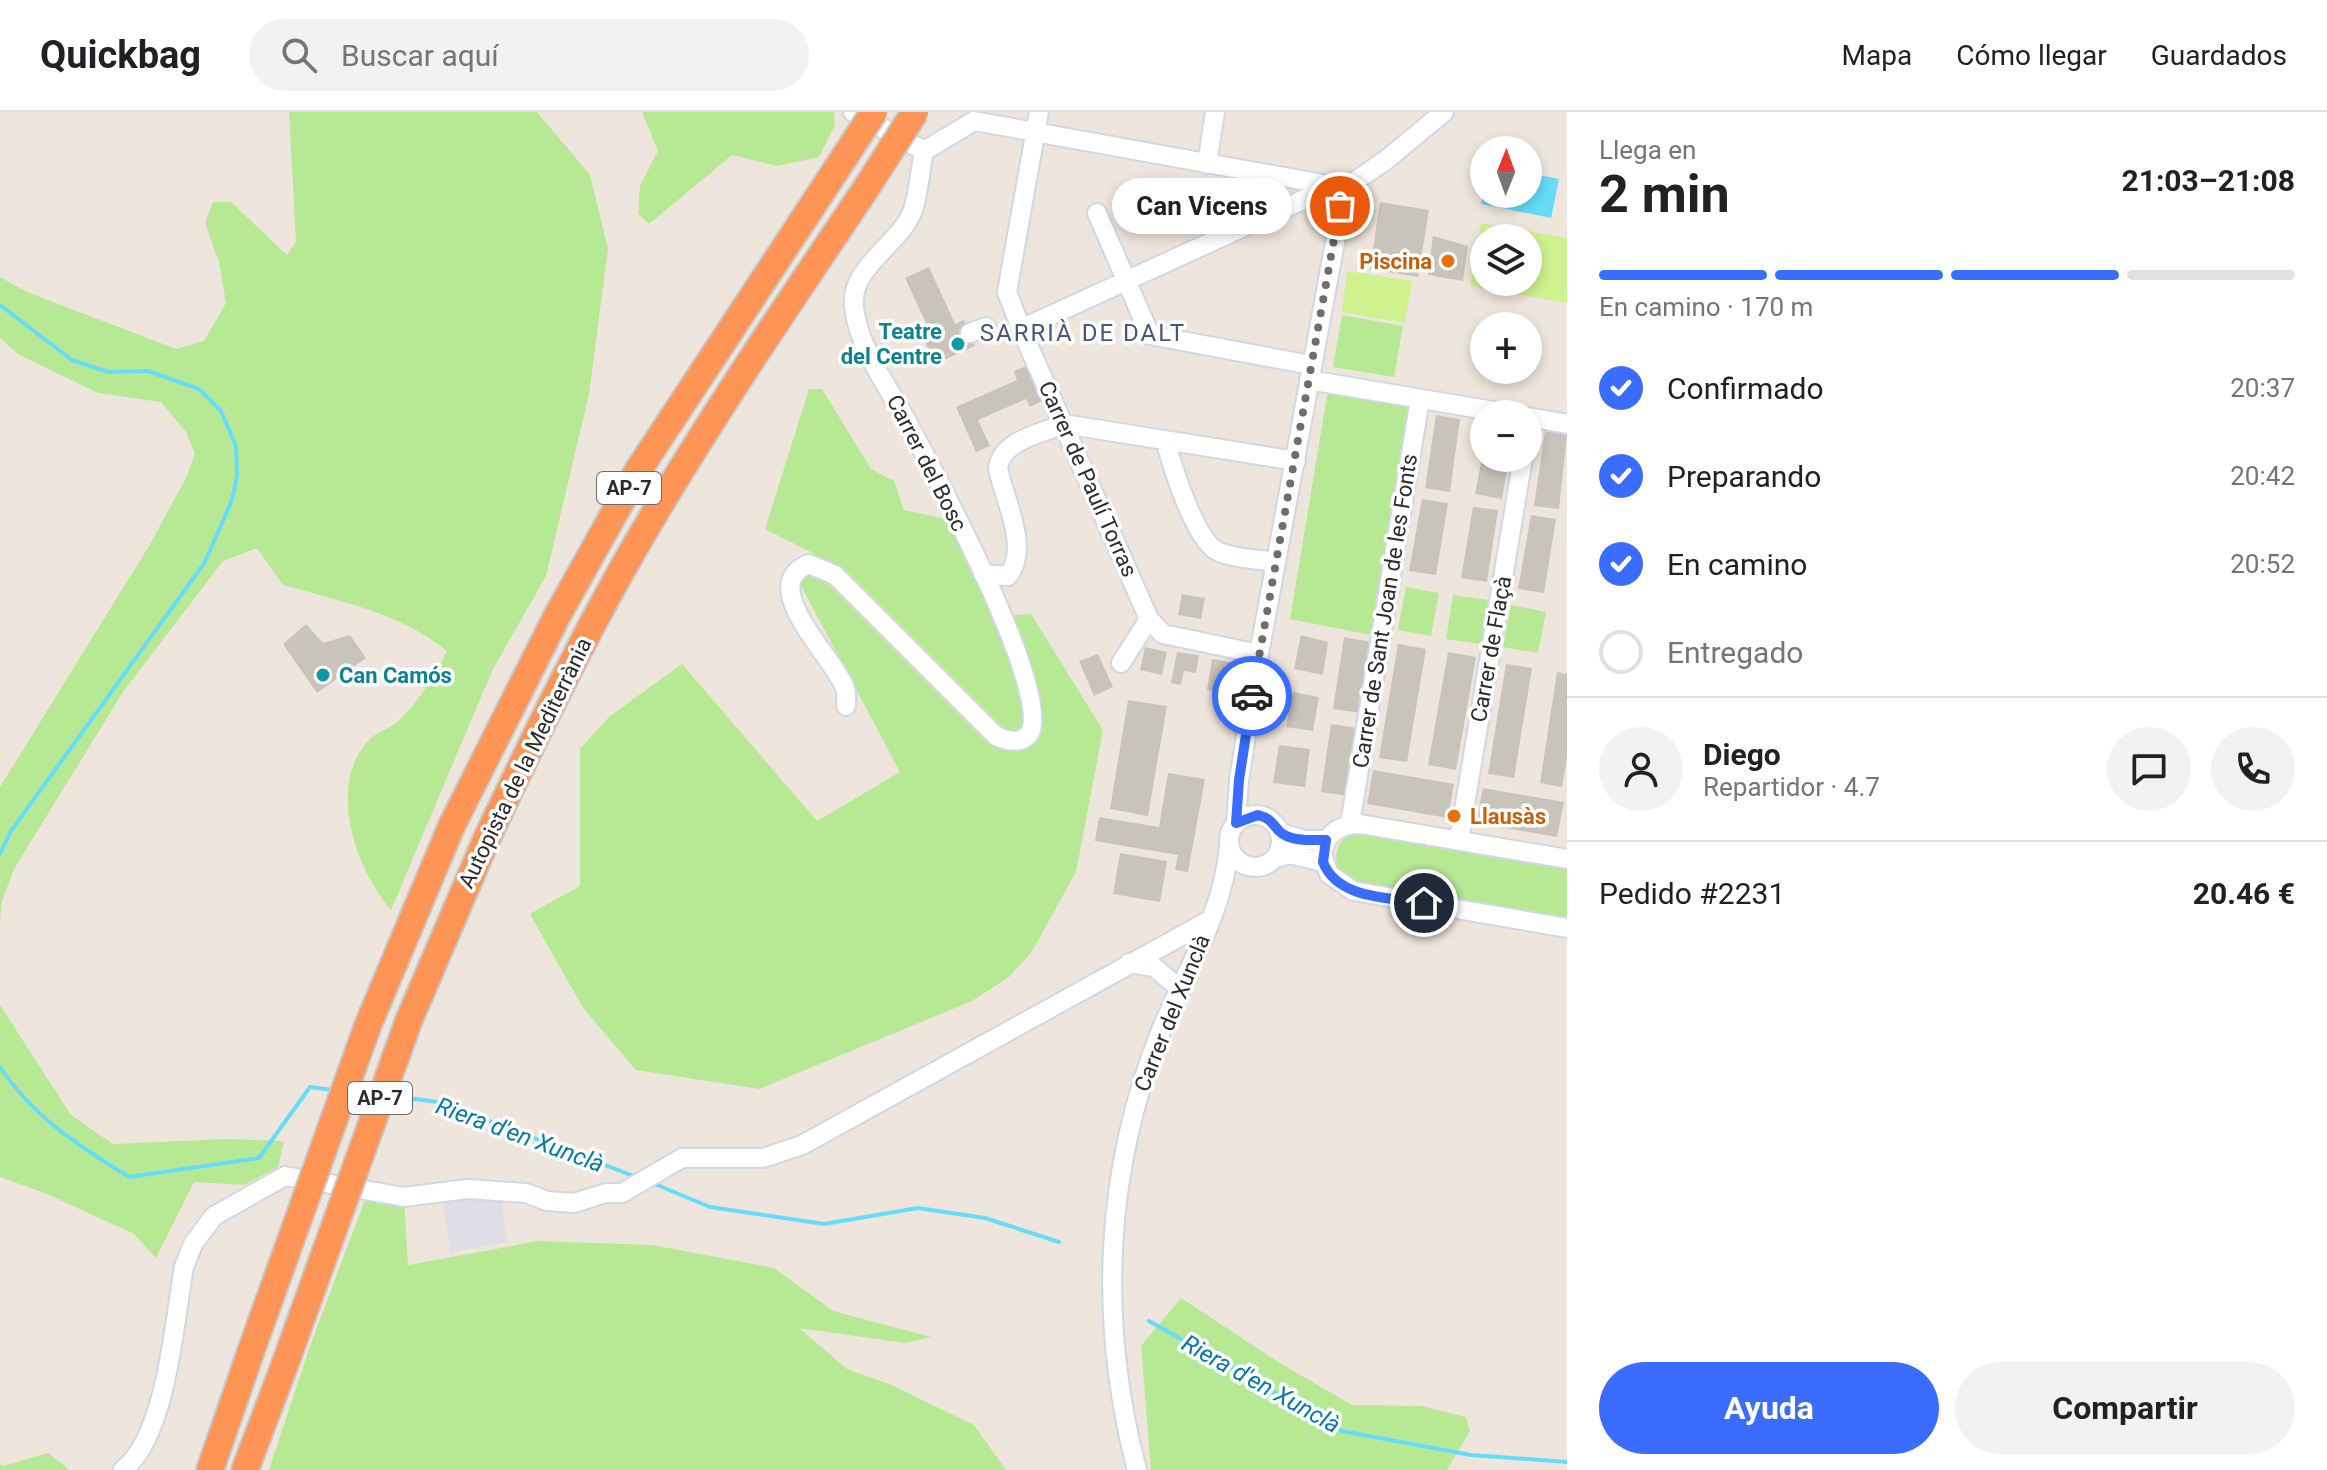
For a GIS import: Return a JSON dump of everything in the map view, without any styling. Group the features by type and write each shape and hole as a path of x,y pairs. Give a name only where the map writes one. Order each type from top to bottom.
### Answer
{"highway":[{"name":"Autopista de la Mediterrània","path":"210,1470 368,1025 452,825 557,616 639,469 874,112"},
{"name":"Autopista de la Mediterrània","path":"245,1470 409,1020 487,838 550,704 634,550 717,411 915,112"}],"street":[{"path":"853,112 924,151 974,121 1338,188"},
{"name":"Carrer de Paulí Torras","path":"1039,112 1007,292 1149,619"},
{"path":"1207,164 1215,112"},
{"path":"1021,329 1338,188 1386,160 1444,112"},
{"name":"Carrer del Bosc","path":"846,706 846,689 792,603 790,581 794,572 809,564 835,575 996,736 1009,742 1028,735 1034,724 1032,698 1004,618 938,479 865,342 853,305 859,280 912,212 924,151"},
{"path":"1253,867 1238,861 1229,846 1236,823 1239,780 1275,562 1296,461 1338,188"},
{"path":"1097,213 1150,335 1420,399 1470,407"},
{"name":"Carrer de Sant Joan de les Fonts","path":"1350,824 1420,399"},
{"path":"1542,422 1567,424"},
{"path":"983,574 1008,576 1017,565 1018,549 998,469 999,458 1007,448 1064,424 1296,461"},
{"path":"1165,440 1176,480 1207,542 1216,551 1275,562"},
{"name":"Carrer de Flaçà","path":"1459,840 1521,472"},
{"path":"1121,663 1149,619 1163,634 1259,654"},
{"path":"1239,780 1248,799 1280,833 1282,841 1275,858"},
{"path":"1236,823 1252,815 1264,816"},
{"path":"1280,833 1305,840 1326,840 1350,824 1567,859"},
{"path":"1326,840 1323,862 1334,879 1353,891 1567,928"},
{"name":"Carrer del Xunclà","path":"1137,1470 1125,1423 1110,1304 1115,1196 1131,1117 1163,1027 1210,920 1229,846"},
{"path":"1219,889 1253,867 1290,854 1323,862"},
{"path":"123,1470 139,1454 157,1416 184,1267 193,1244 214,1216 275,1180 285,1176 404,1197 467,1189 526,1193 547,1201 574,1203 606,1193 622,1193 682,1158 763,1158 802,1145 839,1126 1210,920"},
{"path":"1129,963 1154,967 1181,990"}],"shaded area":[{"path":"501,1195 507,1242 450,1252 443,1200"}],"green space":[{"path":"289,112 537,112 590,175 608,249 589,394 546,576 492,671 391,910 366,872 357,849 350,825 350,777 358,755 372,737 395,723 413,706 447,651 390,618 283,585 257,548 223,561 123,692 14,869 2,901 0,921 0,787 149,546 187,476 195,453 186,432 161,402 98,393 18,354 0,338 0,277 27,292 176,349 204,341 226,303 219,262 205,223 213,202 231,202 287,255 296,242"},
{"path":"642,112 834,112 835,125 819,157 777,166 732,155 649,224 638,214 640,186 658,151"},
{"path":"1542,234 1567,238 1567,303 1527,296 1542,296"},
{"path":"1347,271 1412,281 1405,323 1342,312"},
{"path":"1342,315 1403,326 1394,377 1333,367"},
{"path":"809,389 822,389 871,469 894,481 904,510 947,519 993,616 1031,614 1103,730 1076,872 1031,953 1009,977 972,1001 759,1089 636,1070 583,1008 530,914 580,886 580,749 610,716 682,664 817,821 900,772 799,582 815,554 765,529"},
{"path":"1328,390 1413,403 1371,635 1290,619"},
{"path":"1406,587 1439,593 1431,636 1398,630"},
{"path":"1453,595 1488,600 1481,644 1446,639"},
{"path":"1511,605 1546,612 1538,653 1503,647"},
{"path":"1362,831 1567,865 1567,923 1362,888 1337,871 1336,863 1343,840"},
{"path":"0,1005 71,1115 113,1144 226,1139 284,1141 278,1167 244,1185 194,1182 156,1258 134,1234 47,1194 0,1177"},
{"path":"369,1189 404,1197 408,1265 538,1241 652,1245 774,1268 833,1311 931,1337 905,1343 799,1328 847,1369 889,1384 974,1425 1006,1470 269,1470 310,1346"},
{"path":"1181,1298 1278,1362 1352,1405 1421,1406 1466,1417 1470,1431 1447,1470 1151,1470 1141,1346"},
{"path":"48,1453 70,1470 0,1470 0,1464 3,1466"}],"water":[{"path":"1542,176 1559,179 1551,218 1501,208 1542,208"}],"building":[{"path":"1380,202 1429,210 1418,277 1370,269"},
{"name":"Piscina","path":"1433,236 1468,246 1463,281 1428,275"},
{"path":"929,267 955,324 964,320 975,346 935,364 925,342 933,338 905,278"},
{"path":"1026,366 1042,401 1030,407 1026,399 978,420 990,446 976,452 956,407 1017,380 1014,371"},
{"path":"1436,415 1460,419 1450,492 1425,488"},
{"path":"1545,431 1567,435 1559,509 1534,506 1539,472 1542,472"},
{"path":"1479,472 1507,472 1502,499 1475,494"},
{"path":"1422,499 1448,503 1436,575 1409,571"},
{"path":"1473,507 1498,510 1487,582 1461,578"},
{"path":"1531,515 1556,519 1544,593 1518,589"},
{"path":"1182,594 1205,598 1201,619 1178,615"},
{"name":"Can Camós","path":"306,624 323,643 350,635 366,658 317,693 283,644"},
{"path":"1301,635 1328,642 1323,675 1294,669"},
{"path":"1344,637 1372,642 1361,713 1333,709"},
{"path":"1398,644 1426,649 1407,762 1379,758"},
{"path":"1145,647 1167,652 1162,675 1140,670"},
{"path":"1177,652 1199,655 1196,673 1184,671 1181,685 1171,683"},
{"path":"1448,652 1476,657 1456,770 1428,765"},
{"path":"1098,654 1113,687 1094,696 1079,661"},
{"path":"1212,659 1242,664 1238,686 1225,683 1223,693 1207,690"},
{"path":"1506,664 1532,668 1514,778 1488,774"},
{"path":"1557,672 1567,674 1567,758 1562,787 1540,783"},
{"path":"1293,692 1319,697 1313,731 1286,727"},
{"path":"1128,700 1167,706 1148,816 1110,809"},
{"path":"1331,724 1358,728 1348,796 1321,792"},
{"path":"1279,745 1310,749 1305,787 1273,783"},
{"path":"1373,770 1454,784 1448,818 1367,804"},
{"path":"1168,773 1205,779 1188,872 1175,870 1178,855 1095,841 1099,817 1159,827"},
{"path":"1483,788 1564,802 1557,837 1476,823"},
{"path":"1120,853 1167,861 1160,902 1113,894"}],"waterway":[{"name":"Riera d'en Xunclà","path":"0,305 72,360 108,372 148,371 199,389 221,411 236,446 237,476 232,500 205,562 11,831 0,854"},
{"name":"Riera d'en Xunclà","path":"0,1067 42,1116 129,1177 259,1158 310,1087 333,1090"},
{"name":"Riera d'en Xunclà","path":"354,1092 373,1094"},
{"name":"Riera d'en Xunclà","path":"390,1096 439,1102 639,1178"},
{"name":"Riera d'en Xunclà","path":"650,1182 710,1207 824,1224 918,1208 985,1218 1059,1242"},
{"name":"Riera d'en Xunclà","path":"1149,1321 1342,1431 1471,1455 1567,1462"}],"way so far":[{"path":"1252,696 1340,206"}],"place":[{"name":"Can Vicens","path":"1340,206"},
{"name":"Piscina","path":"1448,261"},
{"name":"Teatre del Centre","path":"958,344"},
{"name":"Can Camós","path":"323,675"},
{"name":"Llausàs","path":"1454,816"}],"district":[{"name":"SARRIÀ DE DALT","path":"1083,333"}],"route":[{"path":"1252,696 1236,823 1246,816 1264,816 1274,822 1280,833 1305,840 1326,840 1323,862 1339,884 1353,891 1424,903"}]}
